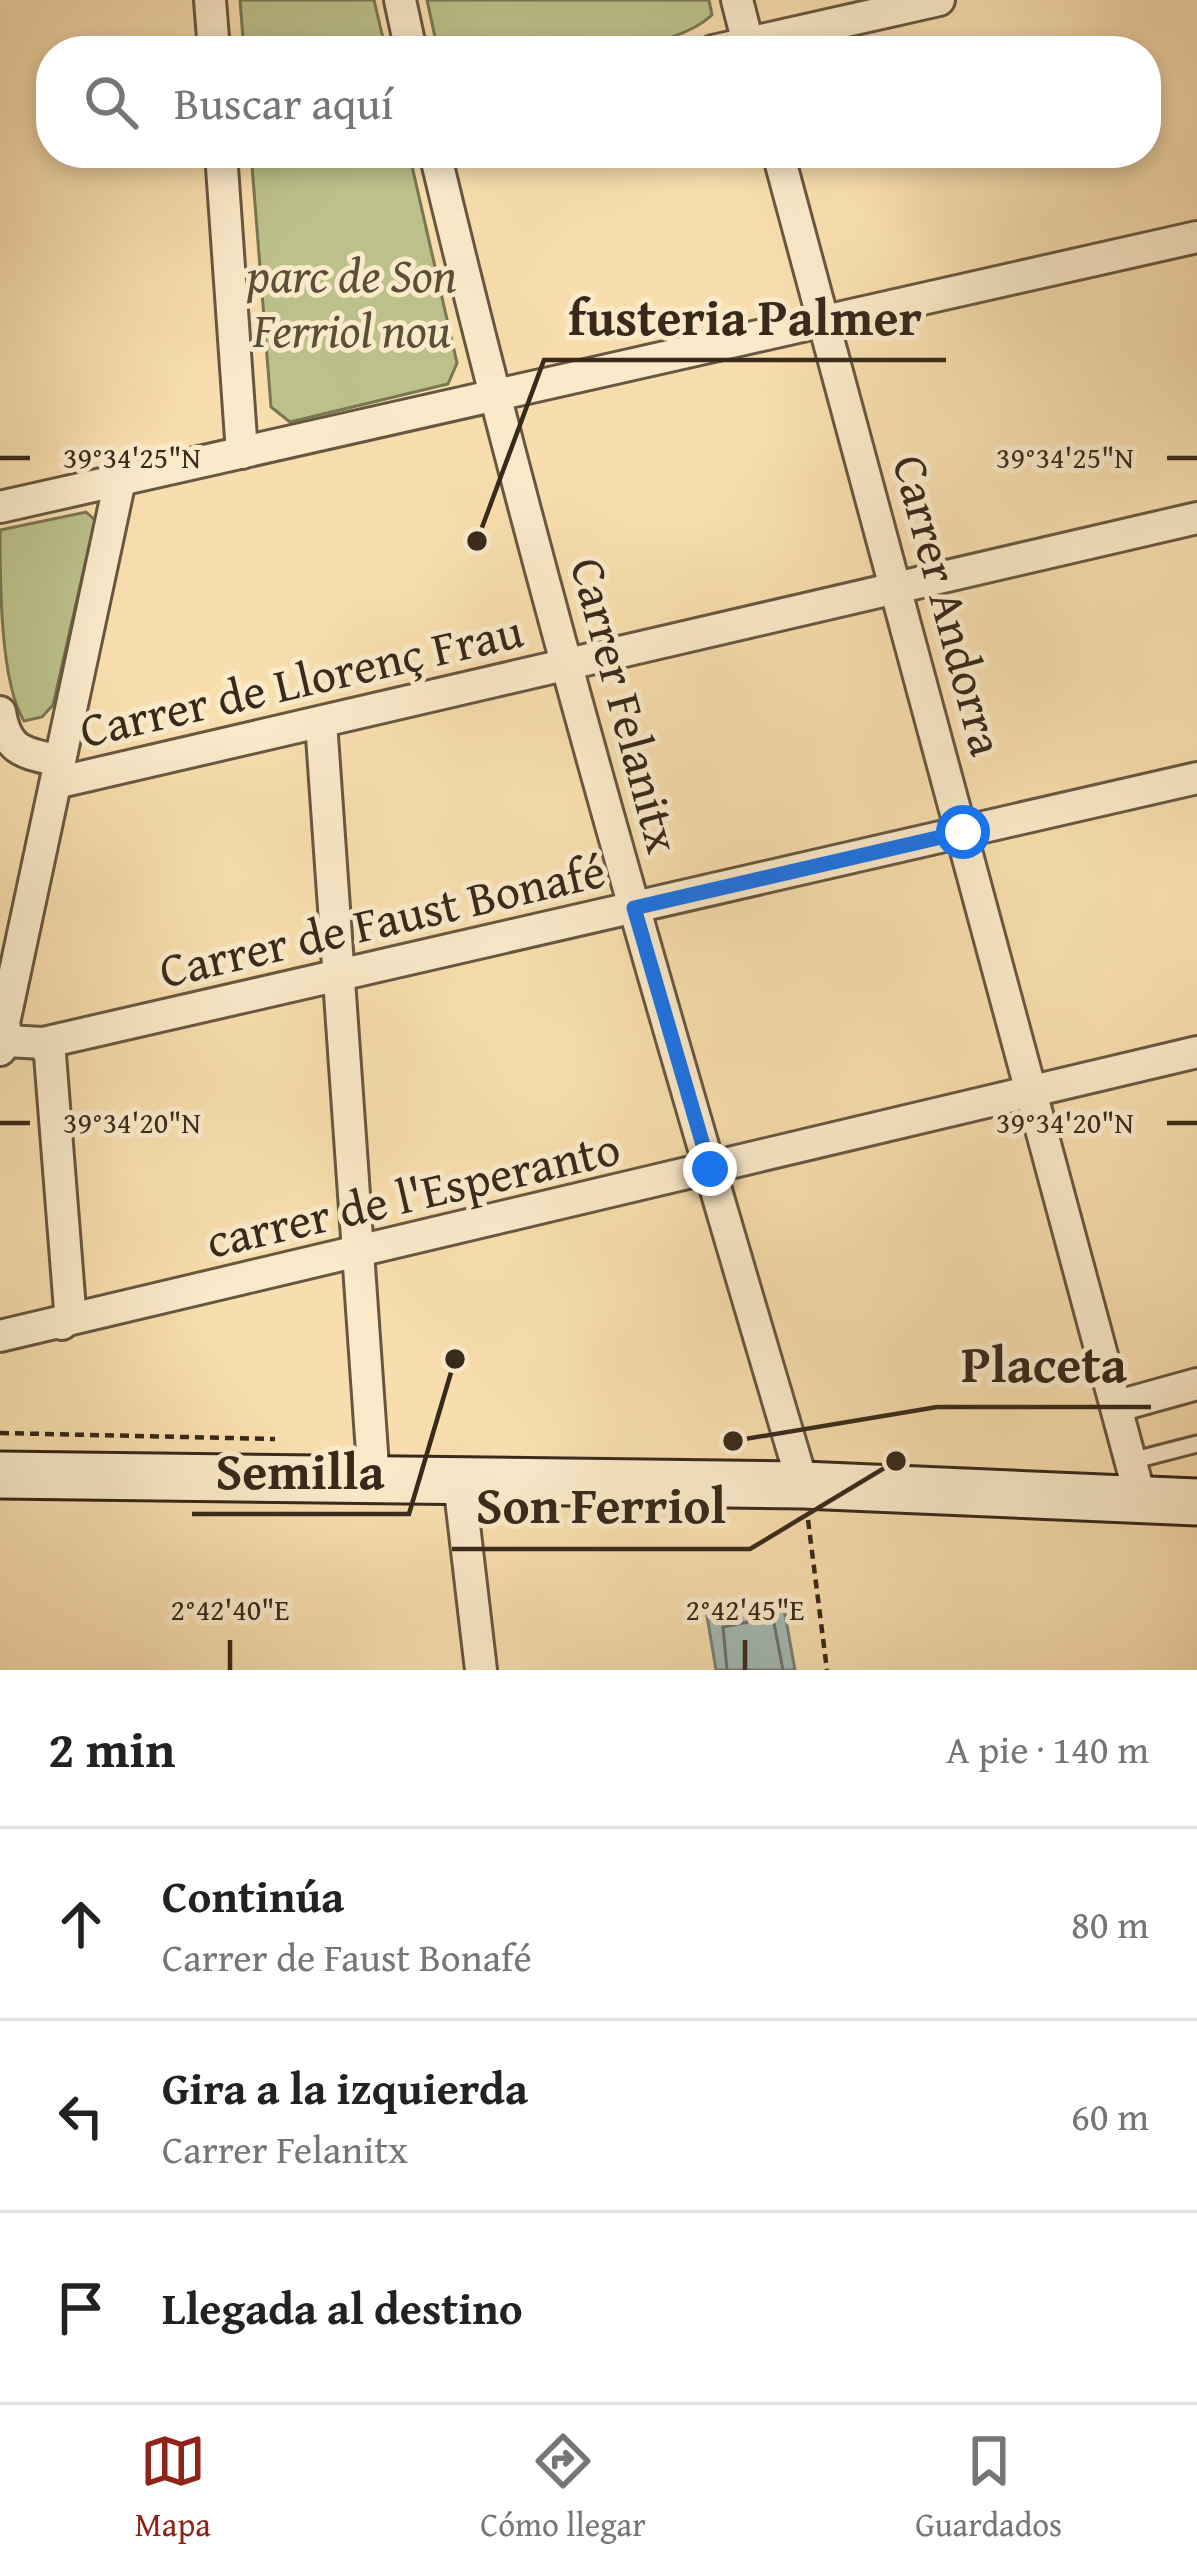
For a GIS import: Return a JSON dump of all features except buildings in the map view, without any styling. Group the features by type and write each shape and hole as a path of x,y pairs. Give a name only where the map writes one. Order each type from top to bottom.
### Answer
{"main road":[{"path":"0,1475 803,1485 1136,1480 1197,1502"}],"street":[{"path":"210,0 213,36"},
{"path":"400,0 408,36"},
{"path":"736,0 746,36"},
{"path":"793,36 939,0"},
{"path":"222,168 242,452"},
{"name":"Carrer Felanitx","path":"439,168 493,396 634,908 803,1485"},
{"name":"Carrer Andorra","path":"782,168 1136,1480"},
{"path":"0,507 1197,237"},
{"path":"3,1046 4,1023 120,480"},
{"name":"Carrer de Llorenç Frau","path":"58,772 321,722 1197,518"},
{"path":"0,712 4,735 23,753 58,772"},
{"path":"321,722 374,1481"},
{"name":"Carrer de Faust Bonafé","path":"3,1046 44,1043 1197,778"},
{"path":"44,1043 50,1055 70,1311 62,1324"},
{"name":"carrer de l'Esperanto","path":"0,1336 1197,1052"},
{"path":"1118,1406 1197,1384"},
{"path":"460,1482 481,1670"}],"lane":[{"path":"1136,1480 1197,1444"}],"path":[{"path":"0,1433 278,1439"},
{"path":"803,1485 826,1670"}],"green space":[{"path":"240,0 374,0 382,36 243,36"},
{"path":"427,0 709,0 712,15 672,36 435,36"},
{"name":"parc de Son Ferriol nou","path":"252,168 412,168 457,363 448,384 290,422 271,407"},
{"path":"86,512 95,520 53,705 42,717 24,721 6,657 0,530"}],"water":[{"path":"783,1603 795,1670 716,1670 707,1616"}],"place":[{"name":"fusteria Palmer","path":"477,541"},
{"name":"Semilla","path":"455,1359"},
{"name":"Placeta","path":"733,1441"},
{"name":"Son Ferriol","path":"896,1461"}],"route":[{"path":"710,1169 634,908 963,832"}]}
